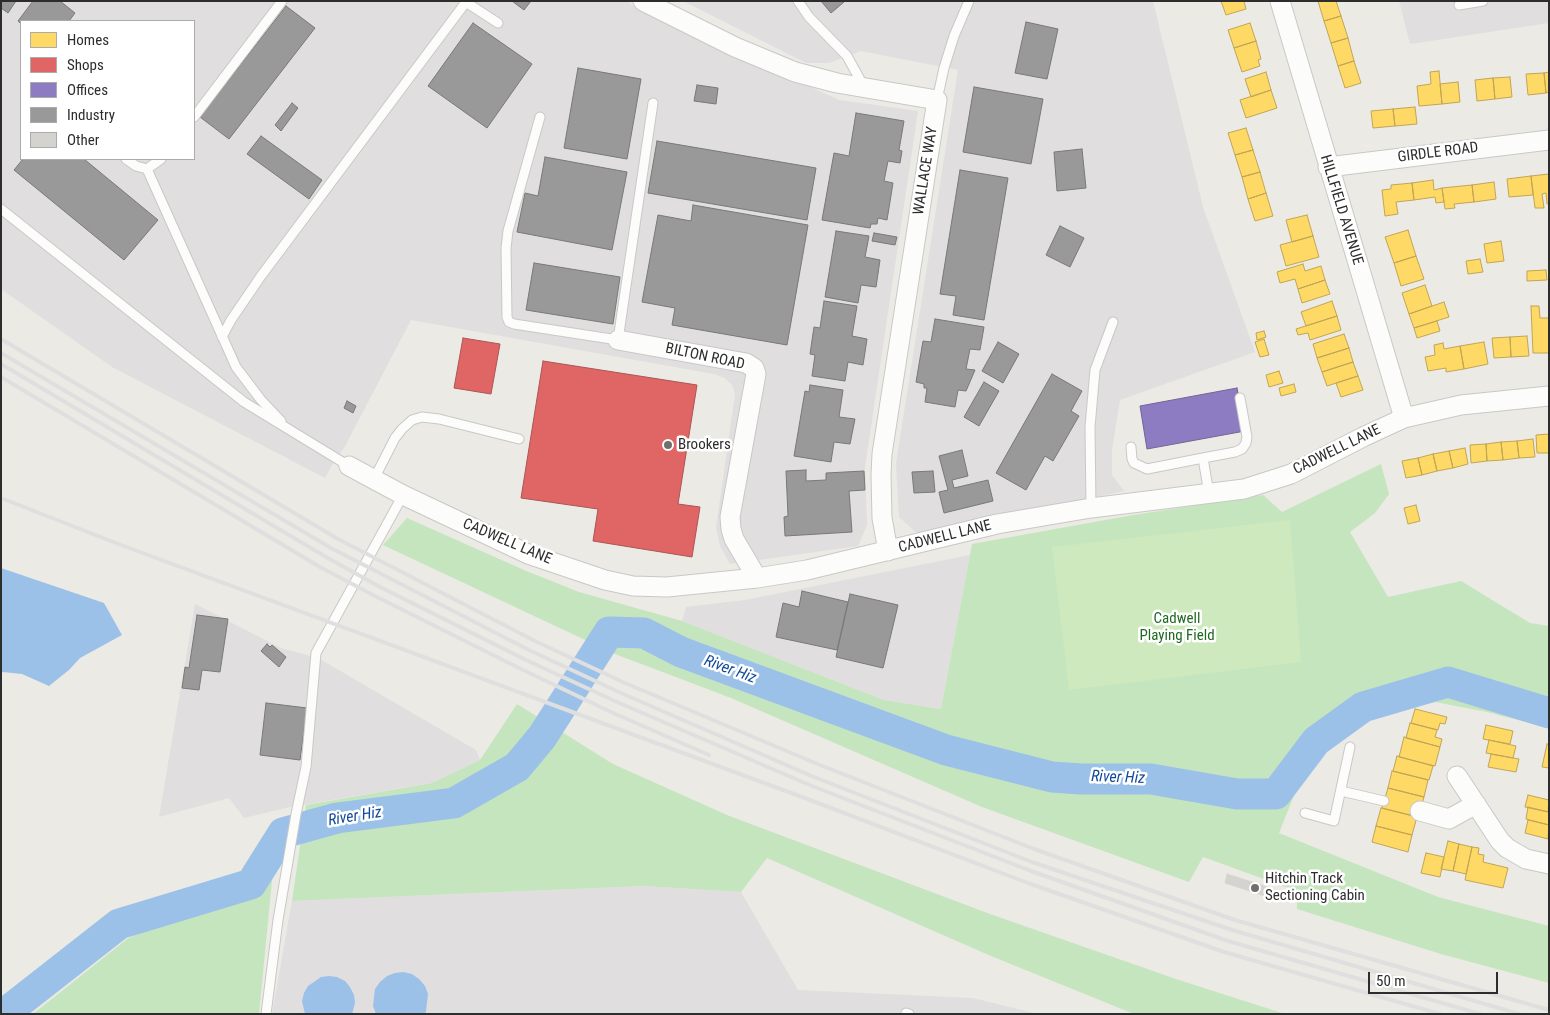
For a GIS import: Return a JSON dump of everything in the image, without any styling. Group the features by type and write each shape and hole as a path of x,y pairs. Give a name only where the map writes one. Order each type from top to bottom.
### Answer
{"street":[{"path":"643,1 735,47 795,72 837,83 937,100"},
{"name":"HILLFIELD AVENUE","path":"1280,1 1404,418"},
{"name":"WALLACE WAY","path":"888,552 882,518 882,454 937,100"},
{"name":"GIRDLE ROAD","path":"1328,167 1549,140"},
{"name":"BILTON ROAD","path":"618,340 746,363 754,368 756,374 730,517 734,539 757,578"},
{"name":"CADWELL LANE","path":"349,466 403,495 528,554 605,580 633,586 659,588 757,578 807,570 888,552 997,524 1090,508 1244,489 1291,474 1404,418 1461,405 1549,396"},
{"path":"1457,776 1500,841 1507,848 1526,859 1549,864"},
{"path":"1420,811 1448,819 1476,804"}],"lane":[{"path":"195,117 282,1"},
{"path":"798,1 809,17 847,56 864,88"},
{"path":"937,100 954,36 970,1"},
{"path":"1458,5 1483,1"},
{"path":"222,337 231,320 261,276 465,2 498,23"},
{"path":"540,117 508,231 506,248 507,317 509,322 514,324 618,340 653,103"},
{"path":"127,160 136,166 147,169"},
{"path":"147,169 160,160"},
{"path":"147,169 236,367 261,400 292,432"},
{"path":"1,209 244,402 349,466"},
{"path":"1090,508 1090,427 1095,370 1113,322"},
{"path":"1130,447 1134,463 1147,469 1236,452 1242,449 1247,437 1240,398"},
{"path":"374,479 395,438 412,420 422,417 439,419 519,438"},
{"path":"1203,458 1209,494"},
{"path":"266,1014 278,920 306,767 316,653 403,495"},
{"path":"1305,813 1334,821 1350,747"},
{"path":"1341,792 1384,801"}],"shaded area":[{"path":"1,1 627,1 635,7 839,100 918,111 865,467 867,525 858,546 730,564 720,546 716,528 735,394 732,385 725,378 714,374 411,320 344,448 325,478 112,367 1,289"},
{"path":"683,1 1153,1 1203,207 1255,352 1120,400 1112,450 1112,475 1124,491 918,534 899,517 896,463 958,70 861,51 829,63 806,63"},
{"path":"1399,1 1549,1 1549,23 1410,44"},
{"path":"970,555 941,709 884,700 682,621 686,607 745,600"},
{"path":"195,604 281,648 318,658 476,750 480,760 432,783 290,807 244,818 229,798 159,817"},
{"path":"643,886 741,892 798,990 973,998 1038,1014 272,1014 292,901"}],"green space":[{"name":"Cadwell Playing Field","path":"1381,464 1389,494 1375,513 1350,532 1388,597 1461,581 1530,623 1549,626 1549,728 1487,712 1435,702 1382,713 1343,731 1312,750 1279,833 1438,897 1549,926 1549,983 1441,954 1297,909 1297,891 1203,857 1189,882 982,807 731,698 615,654 383,545 407,518 524,570 579,592 682,621 884,700 941,709 972,544 1133,515 1263,495 1282,512"},
{"name":"Cadwell Playing Field","path":"1290,520 1301,662 1069,690 1052,547"},
{"path":"517,704 613,764 727,815 990,914 1176,979 1285,1014 1134,1014 991,956 767,858 741,892 643,886 292,901 306,805 432,783 480,760"},
{"path":"273,870 259,1014 33,1014 127,939"}],"water":[{"path":"1,568 104,603 122,635 80,658 69,670 49,686 22,674 1,673"},
{"path":"403,972 412,974 425,986 428,994 425,1014 376,1014 373,1006 375,989 387,976"},
{"path":"329,976 345,981 350,987 355,1003 352,1014 305,1014 302,1001 308,986 321,977"}],"building: Homes":[{"path":"1221,1 1244,1 1246,9 1226,15"},
{"path":"1318,1 1336,1 1341,16 1324,21"},
{"path":"1341,16 1348,38 1331,43 1324,21"},
{"path":"1250,23 1256,41 1234,48 1228,30"},
{"path":"1348,38 1354,61 1338,66 1331,43"},
{"path":"1256,41 1261,59 1258,60 1260,66 1242,72 1234,48"},
{"path":"1354,61 1361,83 1345,88 1338,66"},
{"path":"1439,71 1442,104 1419,106 1417,86 1431,84 1430,72"},
{"path":"1266,72 1271,90 1251,97 1245,79"},
{"path":"1549,72 1549,92 1546,93 1544,73"},
{"path":"1544,73 1546,93 1528,95 1526,74"},
{"path":"1510,77 1512,97 1495,99 1493,78"},
{"path":"1493,78 1495,99 1477,101 1475,80"},
{"path":"1458,82 1460,102 1442,104 1440,84"},
{"path":"1271,90 1277,108 1246,118 1240,100"},
{"path":"1415,107 1417,124 1395,126 1393,109"},
{"path":"1393,109 1395,126 1373,128 1371,111"},
{"path":"1246,128 1253,150 1235,155 1228,133"},
{"path":"1253,150 1260,172 1242,177 1235,155"},
{"path":"1260,172 1266,193 1248,199 1242,177"},
{"path":"1549,174 1549,203 1547,204 1546,193 1542,194 1544,208 1535,208 1531,176"},
{"path":"1531,176 1533,195 1509,197 1507,179"},
{"path":"1433,180 1434,190 1442,188 1444,202 1436,203 1435,197 1414,200 1412,183"},
{"path":"1494,182 1496,199 1474,202 1472,185"},
{"path":"1412,183 1414,200 1396,202 1398,214 1385,216 1382,190 1391,189 1391,185"},
{"path":"1472,185 1474,202 1454,204 1455,208 1445,209 1442,188"},
{"path":"1266,193 1273,216 1255,221 1248,199"},
{"path":"1307,215 1313,236 1292,242 1286,220"},
{"path":"1408,230 1416,256 1394,263 1385,237"},
{"path":"1313,236 1319,257 1286,266 1280,245"},
{"path":"1501,241 1504,261 1487,263 1484,244"},
{"path":"1416,256 1424,279 1401,286 1394,263"},
{"path":"1480,259 1483,272 1468,274 1466,261"},
{"path":"1303,264 1305,271 1321,266 1325,280 1298,289 1295,279 1280,283 1277,272"},
{"path":"1546,270 1547,280 1527,281 1527,271"},
{"path":"1325,280 1330,294 1302,303 1298,289"},
{"path":"1425,285 1432,306 1409,314 1402,293"},
{"path":"1332,301 1337,316 1306,326 1301,312"},
{"path":"1444,302 1449,317 1414,328 1409,314"},
{"path":"1531,306 1539,306 1540,318 1549,318 1549,353 1533,353"},
{"path":"1337,316 1341,330 1310,340 1308,333 1298,335 1296,329"},
{"path":"1437,321 1440,331 1417,338 1414,328"},
{"path":"1264,331 1266,337 1257,340 1256,333"},
{"path":"1344,334 1349,348 1317,358 1313,344"},
{"path":"1527,336 1529,356 1511,357 1510,337"},
{"path":"1510,337 1511,357 1494,358 1492,338"},
{"path":"1264,339 1269,355 1260,357 1255,342"},
{"path":"1484,342 1488,364 1464,369 1460,346"},
{"path":"1443,343 1444,349 1460,346 1464,369 1446,372 1446,368 1428,371 1425,357 1435,355 1434,345"},
{"path":"1349,348 1353,362 1322,372 1317,358"},
{"path":"1353,362 1358,376 1327,386 1322,372"},
{"path":"1279,371 1283,383 1269,387 1266,375"},
{"path":"1358,376 1363,390 1341,397 1336,383"},
{"path":"1294,384 1296,392 1281,396 1279,388"},
{"path":"1549,434 1549,453 1537,453 1536,435"},
{"path":"1533,439 1535,457 1519,458 1517,441"},
{"path":"1517,441 1519,458 1503,460 1501,442"},
{"path":"1501,442 1503,460 1487,461 1486,444"},
{"path":"1486,444 1487,461 1471,463 1470,445"},
{"path":"1465,448 1468,464 1453,468 1449,451"},
{"path":"1449,451 1453,468 1437,471 1433,454"},
{"path":"1433,454 1437,471 1422,475 1418,458"},
{"path":"1418,458 1422,475 1406,478 1402,461"},
{"path":"1416,505 1420,521 1408,524 1404,508"},
{"path":"1415,709 1447,717 1445,724 1440,723 1438,730 1411,723"},
{"path":"1410,723 1437,730 1435,737 1442,739 1440,747 1406,738"},
{"path":"1486,725 1513,731 1510,744 1483,739"},
{"path":"1404,737 1440,747 1435,766 1399,757"},
{"path":"1489,740 1516,746 1513,758 1486,753"},
{"path":"1547,744 1549,744 1549,768 1542,767"},
{"path":"1491,754 1519,759 1516,772 1488,767"},
{"path":"1397,756 1433,766 1429,780 1393,771"},
{"path":"1392,771 1428,780 1424,797 1388,788"},
{"path":"1388,788 1424,797 1418,817 1382,808"},
{"path":"1528,795 1549,800 1548,812 1525,807"},
{"path":"1528,807 1549,812 1549,825 1526,819"},
{"path":"1381,808 1417,817 1412,835 1376,826"},
{"path":"1528,820 1549,825 1548,839 1525,833"},
{"path":"1376,826 1412,835 1408,852 1372,842"},
{"path":"1448,841 1459,844 1453,871 1441,869"},
{"path":"1459,844 1472,847 1466,874 1453,871"},
{"path":"1472,847 1479,848 1478,854 1484,855 1483,862 1508,868 1503,888 1465,880"},
{"path":"1426,853 1444,857 1440,877 1421,873"}],"building: Shops":[{"path":"463,338 500,344 491,394 454,388"},
{"path":"543,361 697,385 678,504 700,507 692,557 593,541 598,509 521,498"}],"building: Offices":[{"path":"1237,388 1245,431 1147,449 1140,406"}],"building: Industry":[{"path":"1,1 16,1 8,13 1,8"},
{"path":"33,1 60,1 75,13 70,20 20,20 20,23 18,21"},
{"path":"512,1 531,1 524,10"},
{"path":"821,1 843,1 844,2 831,13"},
{"path":"286,6 315,28 229,139 200,117"},
{"path":"1026,22 1058,29 1047,79 1015,73"},
{"path":"473,23 532,64 487,128 428,86"},
{"path":"578,68 641,79 627,159 564,148"},
{"path":"697,85 718,88 716,104 694,101"},
{"path":"974,87 1043,99 1031,164 963,152"},
{"path":"292,103 298,108 281,131 275,125"},
{"path":"856,113 904,121 899,150 902,151 900,163 888,161 884,181 893,183 887,220 878,218 877,224 871,224 870,228 822,220 834,153 849,156"},
{"path":"261,136 322,180 309,199 247,154"},
{"path":"657,141 816,168 807,220 648,193"},
{"path":"1082,149 1086,188 1057,191 1054,152"},
{"path":"545,157 627,172 612,250 517,232 525,193 538,196"},
{"path":"22,160 85,160 158,220 124,260 14,170"},
{"path":"960,170 1008,178 984,320 953,315 956,296 940,294"},
{"path":"693,205 808,225 787,345 672,325 675,308 642,302 658,215 691,221"},
{"path":"1060,226 1084,238 1070,267 1046,255"},
{"path":"836,231 869,236 865,257 880,260 876,287 861,285 858,303 825,297"},
{"path":"874,233 897,237 895,245 872,241"},
{"path":"534,263 620,277 613,324 526,310"},
{"path":"824,301 857,306 852,336 867,339 863,365 848,362 845,381 812,376 815,355 810,354 814,327 820,328"},
{"path":"935,319 984,327 980,350 970,349 966,369 975,370 966,391 958,390 955,407 925,402 927,388 924,388 924,384 916,382 923,341 931,342"},
{"path":"998,342 1019,354 1003,383 982,371"},
{"path":"1052,374 1082,391 1071,411 1079,416 1053,461 1045,456 1026,490 996,473"},
{"path":"984,382 999,391 979,426 964,417"},
{"path":"810,385 843,390 839,417 855,419 850,444 834,442 831,462 794,456 805,391 809,392"},
{"path":"347,401 356,406 353,413 344,408"},
{"path":"962,450 968,476 952,480 954,488 988,480 993,501 944,513 939,492 948,490 939,456"},
{"path":"806,470 806,481 826,480 826,473 864,471 865,490 849,491 852,532 785,536 784,517 788,516 786,471"},
{"path":"933,471 935,492 914,493 912,472"},
{"path":"802,591 848,602 837,650 776,637 783,603 799,607"},
{"path":"850,594 898,605 883,668 836,657"},
{"path":"197,615 228,619 220,672 202,670 199,690 182,688 185,667 189,668"},
{"path":"267,644 270,647 272,645 286,657 279,667 261,651"},
{"path":"266,703 307,708 300,760 260,755"}],"building: Other":[{"name":"Hitchin Track Sectioning Cabin","path":"1227,874 1286,893 1283,902 1225,883"}],"waterway":[{"name":"River Hiz","path":"4,1014 119,924 251,884 283,833 337,818 454,803 517,767 542,737 609,632 644,633 681,652 946,750 1052,777 1151,779 1237,794 1276,794 1316,741 1363,707 1448,682 1549,713"}],"railway":[{"path":"1,339 338,539 535,641 625,683 820,765 1034,849 1235,920 1549,1010"},
{"path":"1,353 331,548 529,650 621,693 814,777 1032,862 1232,930 1519,1014"},
{"path":"1,364 326,557 380,587 526,660 617,702 812,786 1031,871 1228,941 1480,1014"},
{"path":"1,377 320,567 521,669 611,712 709,755"},
{"path":"1,498 121,545 802,797 1028,883 1224,952 1440,1014"}],"place":[{"name":"Brookers","path":"668,445"},
{"name":"Hitchin Track Sectioning Cabin","path":"1255,888"}]}
